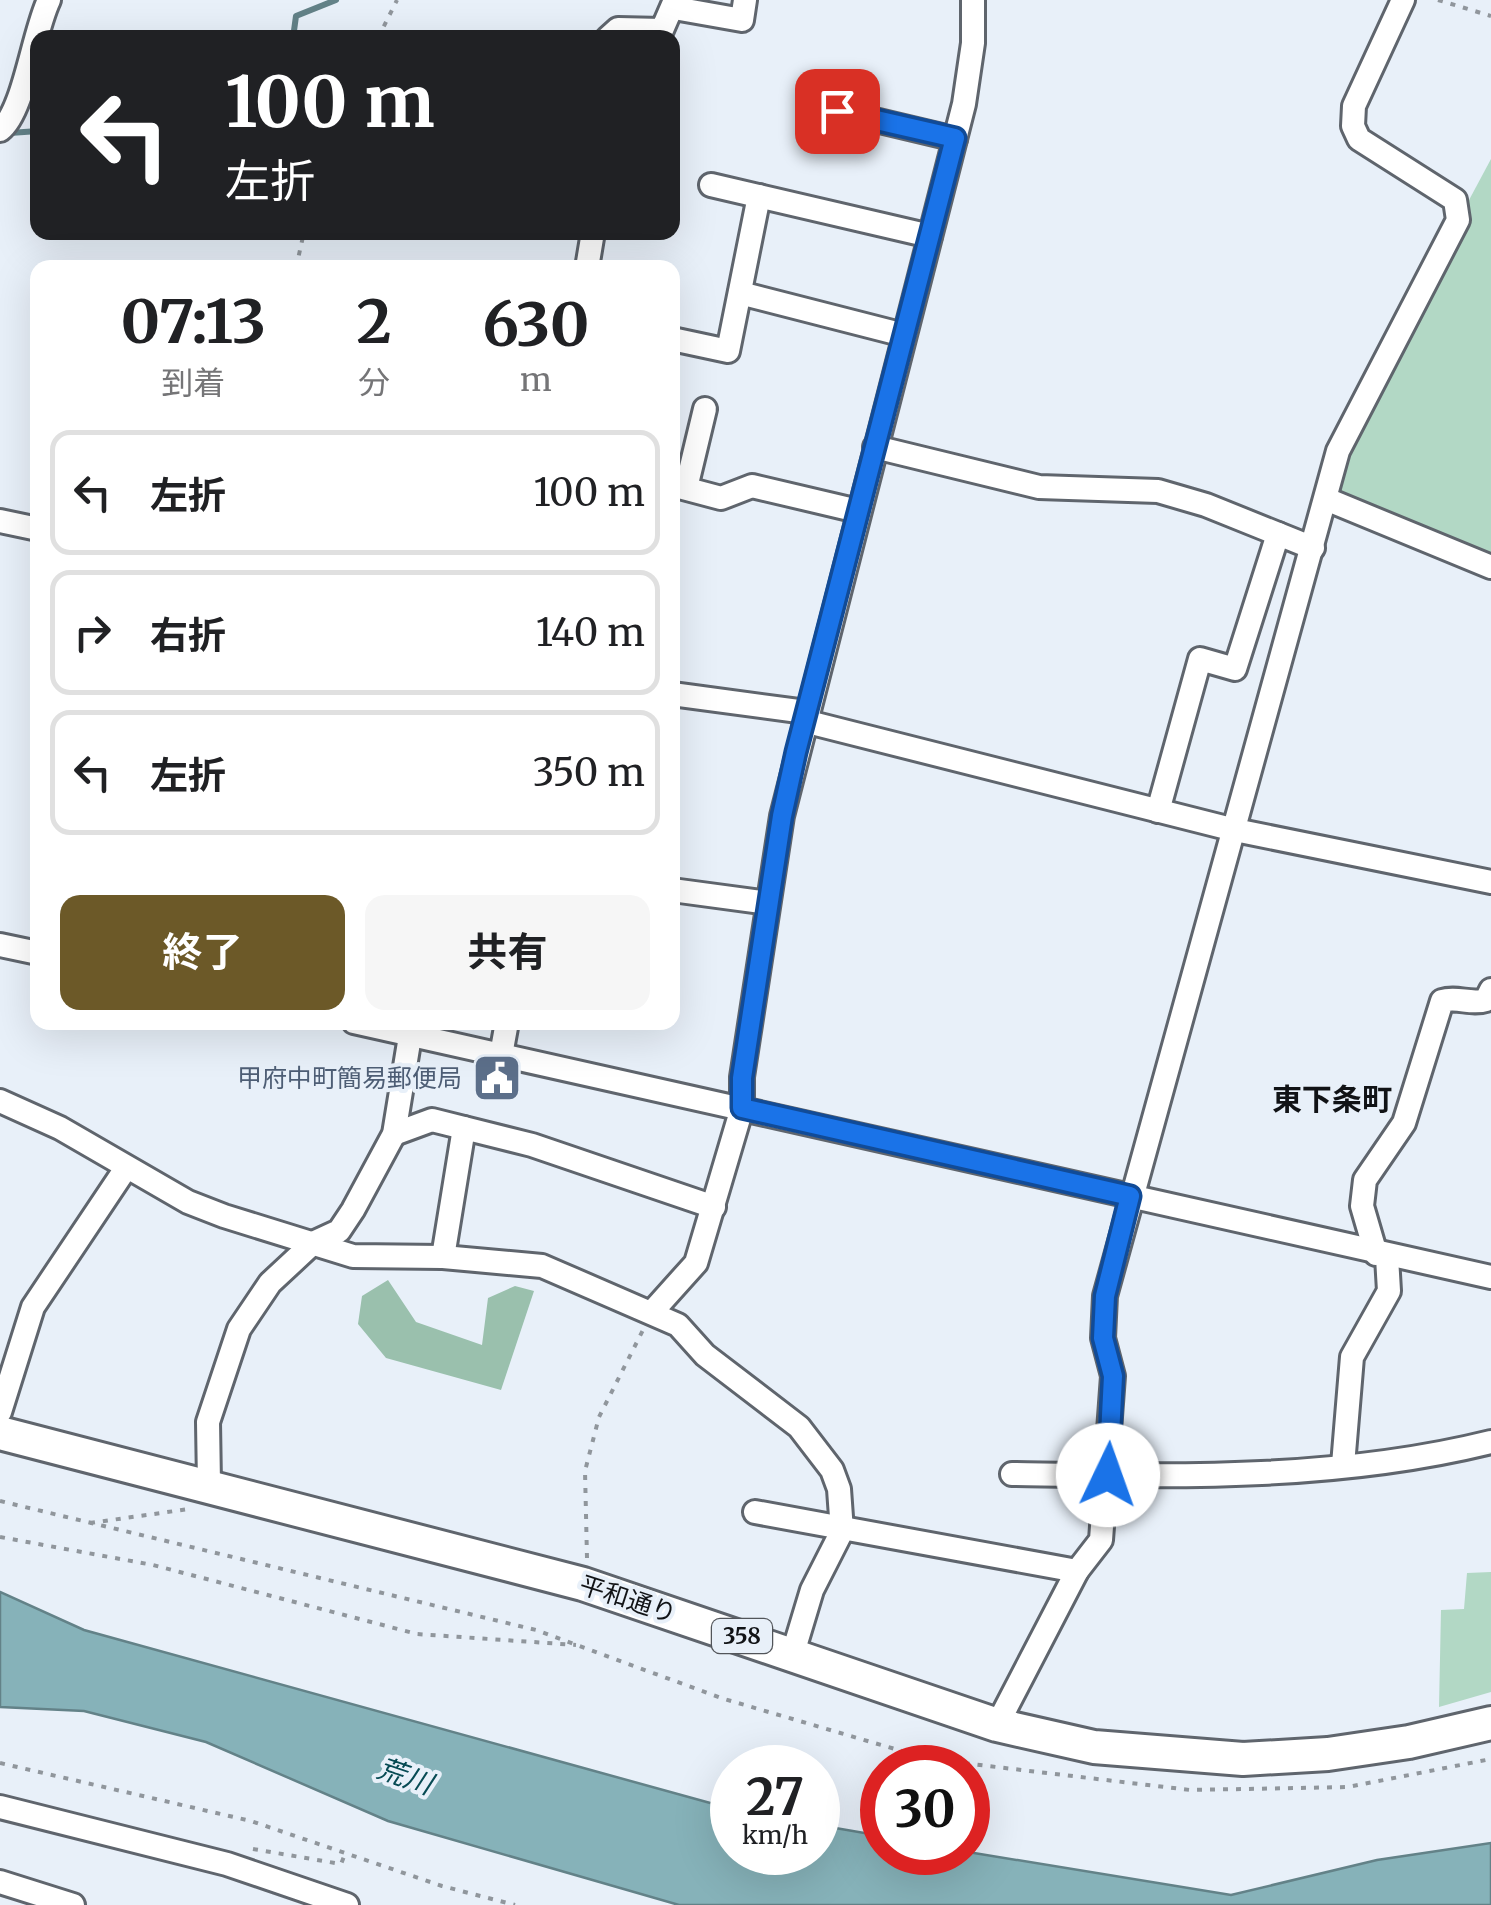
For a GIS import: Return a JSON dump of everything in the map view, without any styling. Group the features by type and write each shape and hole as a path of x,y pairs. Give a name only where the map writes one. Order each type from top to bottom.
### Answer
{"highway":[{"name":"平和通り","path":"0,1432 583,1584 997,1724 1094,1747 1243,1759 1393,1744 1491,1722"}],"street":[{"path":"36,30 49,0"},
{"path":"616,30 662,30 674,4 742,20 745,0"},
{"path":"652,1312 696,1263 742,1108 742,1078 768,903 805,717 955,138 973,44 973,0"},
{"path":"997,1724 1077,1571 1101,1540 1113,1376 1103,1338 1105,1296 1338,451 1458,220 1455,200 1359,139 1353,126 1354,106 1403,0"},
{"path":"0,130 18,102 30,53"},
{"path":"837,111 955,138"},
{"path":"711,185 930,236"},
{"path":"680,341 728,351 759,196"},
{"path":"740,293 904,335"},
{"path":"680,484 705,409"},
{"path":"875,448 1039,487 1158,492 1313,548"},
{"path":"680,487 721,498 752,486 858,511"},
{"path":"1326,499 1491,566"},
{"path":"0,521 30,527"},
{"path":"1158,811 1200,658 1235,669 1278,534"},
{"path":"680,695 805,717 1235,830 1491,882"},
{"path":"680,891 768,903"},
{"path":"0,945 30,951"},
{"path":"1343,1465 1352,1358 1389,1291 1381,1255 1362,1206 1365,1180 1404,1123 1442,1001 1451,998 1474,1004 1486,1000 1491,990"},
{"path":"208,1484 208,1422 240,1329 270,1283 313,1243 338,1231 394,1134 411,1030"},
{"path":"414,1030 502,1055 1491,1278"},
{"path":"502,1055 506,1030"},
{"path":"0,1101 60,1128 188,1202 354,1256 443,1257 542,1266 678,1325 704,1355 799,1427 828,1460 839,1489 842,1532 812,1590 793,1653"},
{"path":"394,1134 432,1120 532,1145 714,1208"},
{"path":"443,1257 464,1128"},
{"path":"0,1412 33,1307 126,1168"},
{"path":"1012,1474 1226,1478 1442,1454 1491,1442"},
{"path":"754,1512 842,1532 1077,1571"},
{"path":"0,1807 227,1864 347,1905"},
{"path":"0,1882 73,1905"}],"path":[{"path":"382,30 397,0"},
{"path":"1438,0 1491,16"},
{"path":"583,1584 588,1552 586,1471 599,1417 652,1312"},
{"path":"87,1524 198,1508 208,1484"},
{"path":"0,1502 536,1630 722,1698"},
{"path":"0,1537 153,1565 417,1634 580,1646"},
{"path":"0,1763 251,1821 442,1886 515,1905"}],"green space":[{"path":"1491,159 1491,567 1326,499 1431,271"},
{"path":"388,1280 416,1322 482,1345 488,1298 515,1286 534,1291 501,1390 386,1358 358,1324 362,1296"},
{"path":"1491,1572 1491,1692 1439,1707 1441,1610 1464,1609 1467,1573"}],"water":[{"name":"荒川","path":"0,1592 84,1630 710,1803 710,1875 840,1875 840,1829 860,1832 860,1875 990,1875 990,1856 1231,1895 1377,1860 1491,1843 1491,1905 679,1905 388,1821 206,1742 84,1711 0,1707"}],"waterway":[{"path":"294,30 296,16 336,0"},
{"path":"10,133 30,132"}],"place":[{"name":"甲府中町簡易郵便局","path":"497,1078"}],"district":[{"name":"東下条町","path":"1332,1099"}],"route":[{"path":"837,111 955,138 782,816 742,1078 742,1108 1130,1196 1105,1296 1103,1338 1113,1376 1108,1475"}]}
